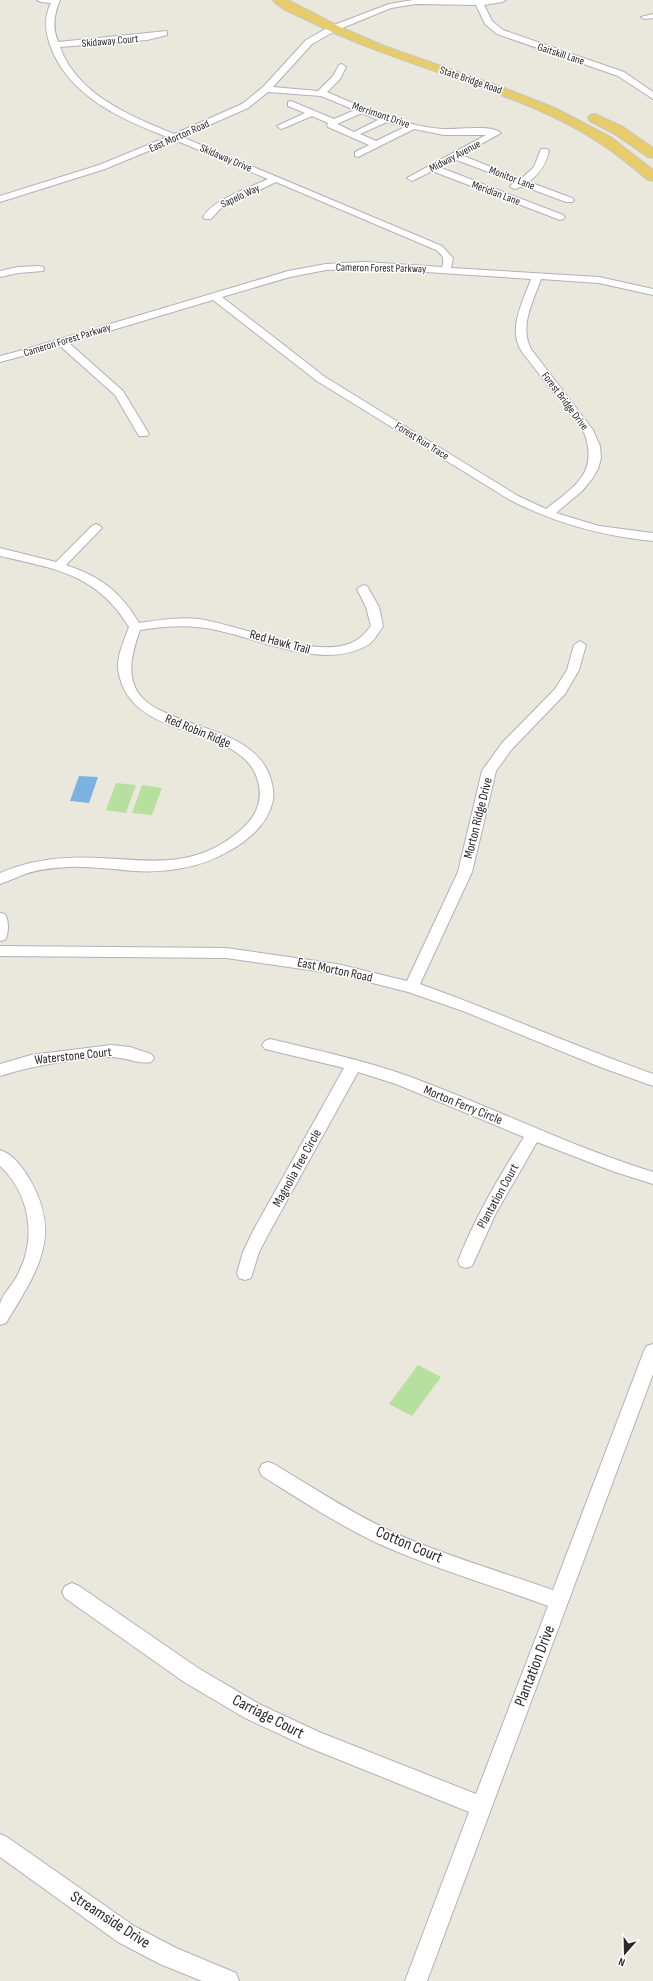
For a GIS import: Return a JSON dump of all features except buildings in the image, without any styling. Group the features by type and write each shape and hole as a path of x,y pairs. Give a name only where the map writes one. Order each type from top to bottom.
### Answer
{"highway":[{"name":"State Bridge Road","path":"279,0 332,29 394,54 516,96 557,113 601,136 653,177"},
{"name":"State Bridge Road","path":"311,4 349,23 406,46 520,84"},
{"path":"583,112 618,130 653,154"}],"street":[{"path":"41,0 56,0"},
{"name":"Skidaway Drive","path":"56,0 51,10 49,20 56,45 67,70 89,93 121,112 175,137 440,248 446,252 450,258 449,264 445,270"},
{"name":"East Morton Road","path":"0,199 102,167 245,106 266,89 309,42 332,29 389,6 416,2 479,2 502,0"},
{"path":"377,1 389,6"},
{"name":"Gaitskill Lane","path":"479,2 488,22 500,32 621,74 653,96"},
{"name":"Skidaway Court","path":"56,45 147,37 164,32"},
{"path":"320,94 337,77 342,67"},
{"name":"Merrimont Drive","path":"266,89 320,94 387,119 438,131 484,131 496,133"},
{"path":"291,104 334,122 362,110"},
{"path":"281,126 312,113"},
{"path":"358,132 387,119"},
{"path":"334,122 331,125 334,127 377,145"},
{"path":"358,154 414,126"},
{"path":"438,131 475,146"},
{"name":"Midway Avenue","path":"412,178 475,146 496,133"},
{"path":"498,194 523,182 539,167 543,160 544,151"},
{"name":"Monitor Lane","path":"454,156 569,200"},
{"name":"Meridian Lane","path":"432,168 560,218"},
{"name":"Sapelo Way","path":"208,217 211,212 218,207 276,179"},
{"name":"Cameron Forest Parkway","path":"0,359 288,274 326,267 365,265 604,280 653,292"},
{"path":"0,274 18,270 39,269"},
{"name":"Forest Bridge Drive","path":"537,276 520,326 521,340 526,350 589,432 594,442 596,452 594,466 587,479 547,514"},
{"name":"Forest Run Trace","path":"214,296 321,379 514,498 547,514 590,528 653,537"},
{"path":"61,342 119,393 127,404 143,434"},
{"path":"58,567 96,528"},
{"path":"0,552 58,567 104,588 127,612 135,628"},
{"name":"Red Hawk Trail","path":"135,628 176,622 200,623 228,627 315,651 332,652 351,648 362,643 377,626 376,612 373,604 363,589"},
{"name":"Red Robin Ridge","path":"0,879 21,870 58,862 89,861 149,867 192,861 213,854 238,840 253,827 263,813 267,797 267,785 262,770 252,758 233,744 152,712 137,700 124,675 129,645 135,628"},
{"name":"Morton Ridge Drive","path":"411,987 464,872 489,771 507,746 560,691 573,670 580,645"},
{"path":"0,918 0,936"},
{"name":"East Morton Road","path":"0,952 226,953 290,961 337,969 411,987 468,1007 590,1058 653,1080"},
{"name":"Morton Ferry Circle","path":"270,1045 354,1064 402,1080 621,1168 653,1178"},
{"name":"Waterstone Court","path":"0,1070 31,1061 111,1051 130,1052 146,1058"},
{"name":"Magnolia Tree Circle","path":"245,1273 251,1252 261,1231 354,1064"},
{"name":"Plantation Court","path":"466,1260 472,1243 496,1196 534,1134"},
{"path":"0,1156 20,1177 30,1193 36,1211 38,1229 31,1266 0,1318"},
{"name":"Plantation Drive","path":"416,1981 653,1351"},
{"name":"Cotton Court","path":"268,1470 338,1512 384,1536 423,1552 559,1601"},
{"name":"Carriage Court","path":"72,1592 192,1675 252,1711 312,1739 482,1807"},
{"name":"Streamside Drive","path":"0,1844 126,1934 168,1956 228,1981"}],"green space":[{"path":"116,783 136,785 126,813 106,810"},
{"path":"142,785 162,788 152,815 132,813"},
{"path":"418,1365 441,1377 412,1416 389,1404"}],"water":[{"path":"79,776 98,777 89,803 70,801"}]}
